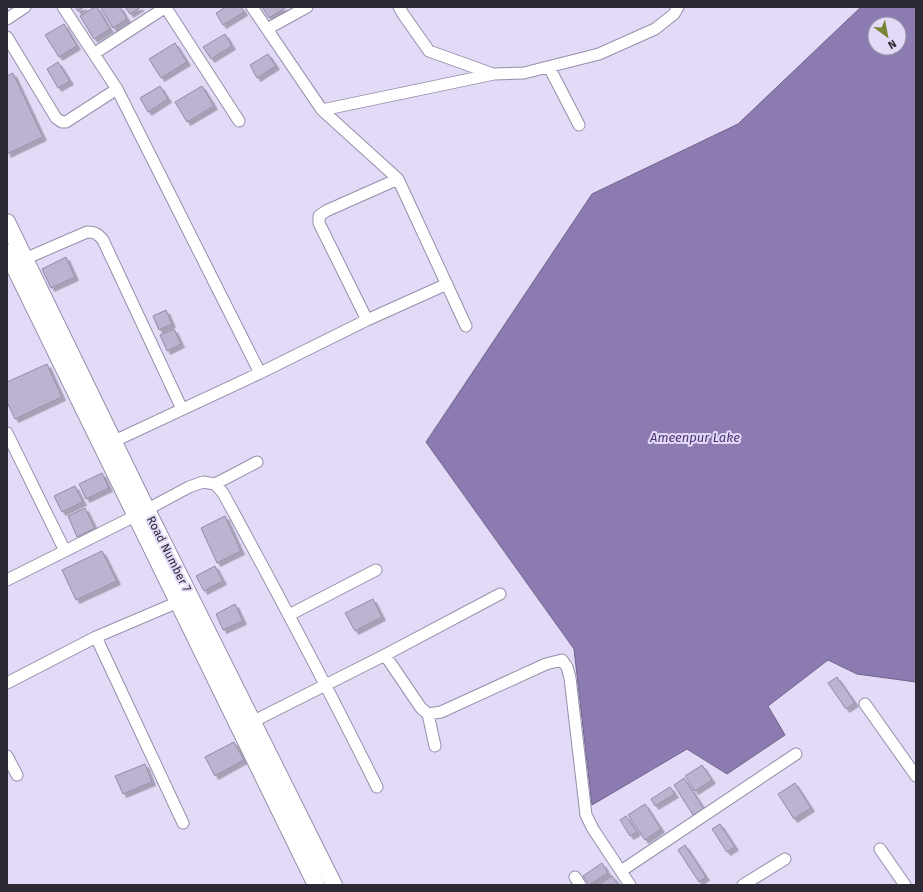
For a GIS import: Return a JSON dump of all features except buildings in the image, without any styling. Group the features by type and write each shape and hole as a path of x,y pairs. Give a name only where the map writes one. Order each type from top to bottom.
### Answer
{"street":[{"path":"7,19 25,7"},
{"path":"63,7 95,53 117,89 260,373"},
{"path":"95,53 166,7 239,122"},
{"path":"252,7 322,110 398,179 466,326"},
{"path":"267,29 307,7"},
{"path":"399,7 402,14 429,51 494,74"},
{"path":"322,110 494,74 524,73 599,54 654,29 674,14 678,7"},
{"path":"7,37 59,121 66,122 117,89"},
{"path":"549,67 579,125"},
{"path":"367,320 319,223 319,216 326,210 398,179"},
{"name":"Road Number 7","path":"7,222 13,260 108,444 286,805 334,885"},
{"path":"13,260 87,232 94,232 100,235 182,409"},
{"path":"108,444 260,373 367,320 447,284"},
{"path":"7,433 65,551"},
{"path":"7,580 141,513 189,487 204,482 215,484 257,462"},
{"path":"215,484 223,493 290,615 377,787"},
{"path":"290,615 376,570"},
{"path":"246,725 385,655 500,594"},
{"path":"7,683 96,637 184,599"},
{"path":"96,637 183,823"},
{"path":"385,655 421,708 428,714 435,746"},
{"path":"428,714 441,712 546,664 562,660 567,667 570,678 586,815 593,829 630,885"},
{"path":"865,704 916,776"},
{"path":"621,871 796,754"},
{"path":"7,756 17,775"},
{"name":"Road Number 7","path":"286,805 316,885"},
{"path":"880,849 904,885"},
{"path":"743,885 785,859"}],"water":[{"name":"Ameenpur Lake","path":"861,7 916,7 916,682 857,674 828,660 768,706 785,735 727,774 687,749 592,805 574,649 426,442 592,194 738,124"}]}
